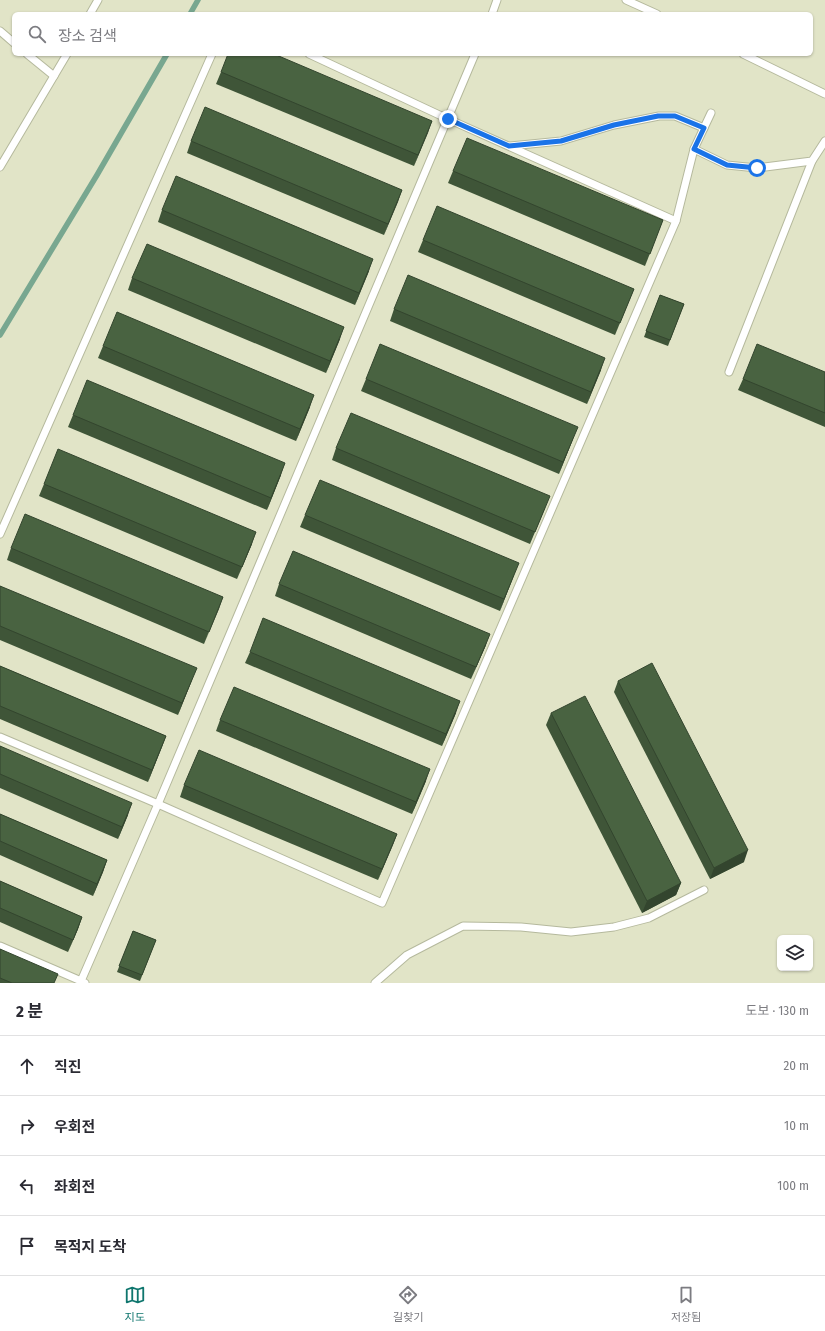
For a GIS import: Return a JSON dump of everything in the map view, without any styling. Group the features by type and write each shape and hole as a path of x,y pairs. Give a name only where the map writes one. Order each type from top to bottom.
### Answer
{"lane":[{"path":"91,12 98,0"},
{"path":"493,12 497,0"},
{"path":"626,0 653,12"},
{"path":"0,32 12,41"},
{"path":"29,56 54,76"},
{"path":"0,167 66,56"},
{"path":"0,534 211,56"},
{"path":"313,56 448,119 676,221"},
{"path":"0,946 83,982 474,56"},
{"path":"746,56 825,94"},
{"path":"0,737 158,804 382,903 676,221 694,149 711,113"},
{"path":"509,146 561,141 614,125 658,116 675,116 704,128"},
{"path":"729,372 812,161 825,141"},
{"path":"694,149 727,165 757,168 812,161"},
{"path":"376,983 407,955 463,926 521,927 571,932 614,927 649,918 704,890"}],"building":[{"path":"227,56 279,56 432,121 418,155 221,72"},
{"path":"205,107 402,190 388,224 191,141"},
{"path":"467,138 663,220 650,254 453,171"},
{"path":"176,176 373,259 359,293 162,210"},
{"path":"437,206 634,289 620,323 423,240"},
{"path":"147,244 344,327 330,361 132,278"},
{"path":"408,275 605,358 591,392 394,309"},
{"path":"660,295 684,304 670,340 646,331"},
{"path":"117,312 314,395 300,429 103,346"},
{"path":"380,344 578,427 563,462 366,379"},
{"path":"757,344 825,372 825,413 743,379"},
{"path":"87,380 285,463 271,498 73,415"},
{"path":"351,413 550,496 535,532 336,448"},
{"path":"58,449 256,532 242,567 44,484"},
{"path":"320,480 519,563 504,599 305,515"},
{"path":"25,514 223,597 209,632 11,548"},
{"path":"293,551 490,634 476,667 279,584"},
{"path":"0,586 197,668 182,703 0,626"},
{"path":"263,618 460,701 446,734 250,652"},
{"path":"652,663 748,850 714,868 618,681"},
{"path":"0,666 166,736 152,770 0,706"},
{"path":"234,687 430,769 416,802 220,720"},
{"path":"585,696 681,883 647,901 551,713"},
{"path":"0,746 132,803 122,827 0,774"},
{"path":"199,750 397,834 382,869 184,785"},
{"path":"0,814 107,860 97,884 0,841"},
{"path":"0,881 82,917 73,940 0,908"},
{"path":"133,931 156,940 142,975 119,966"},
{"path":"0,949 58,974 54,983 12,983 0,978"}],"waterway":[{"path":"191,12 198,0"},
{"path":"0,335 97,175 166,56"}],"route":[{"path":"448,119 509,146 561,141 614,125 658,116 675,116 704,128 694,149 727,165 757,168"}]}
